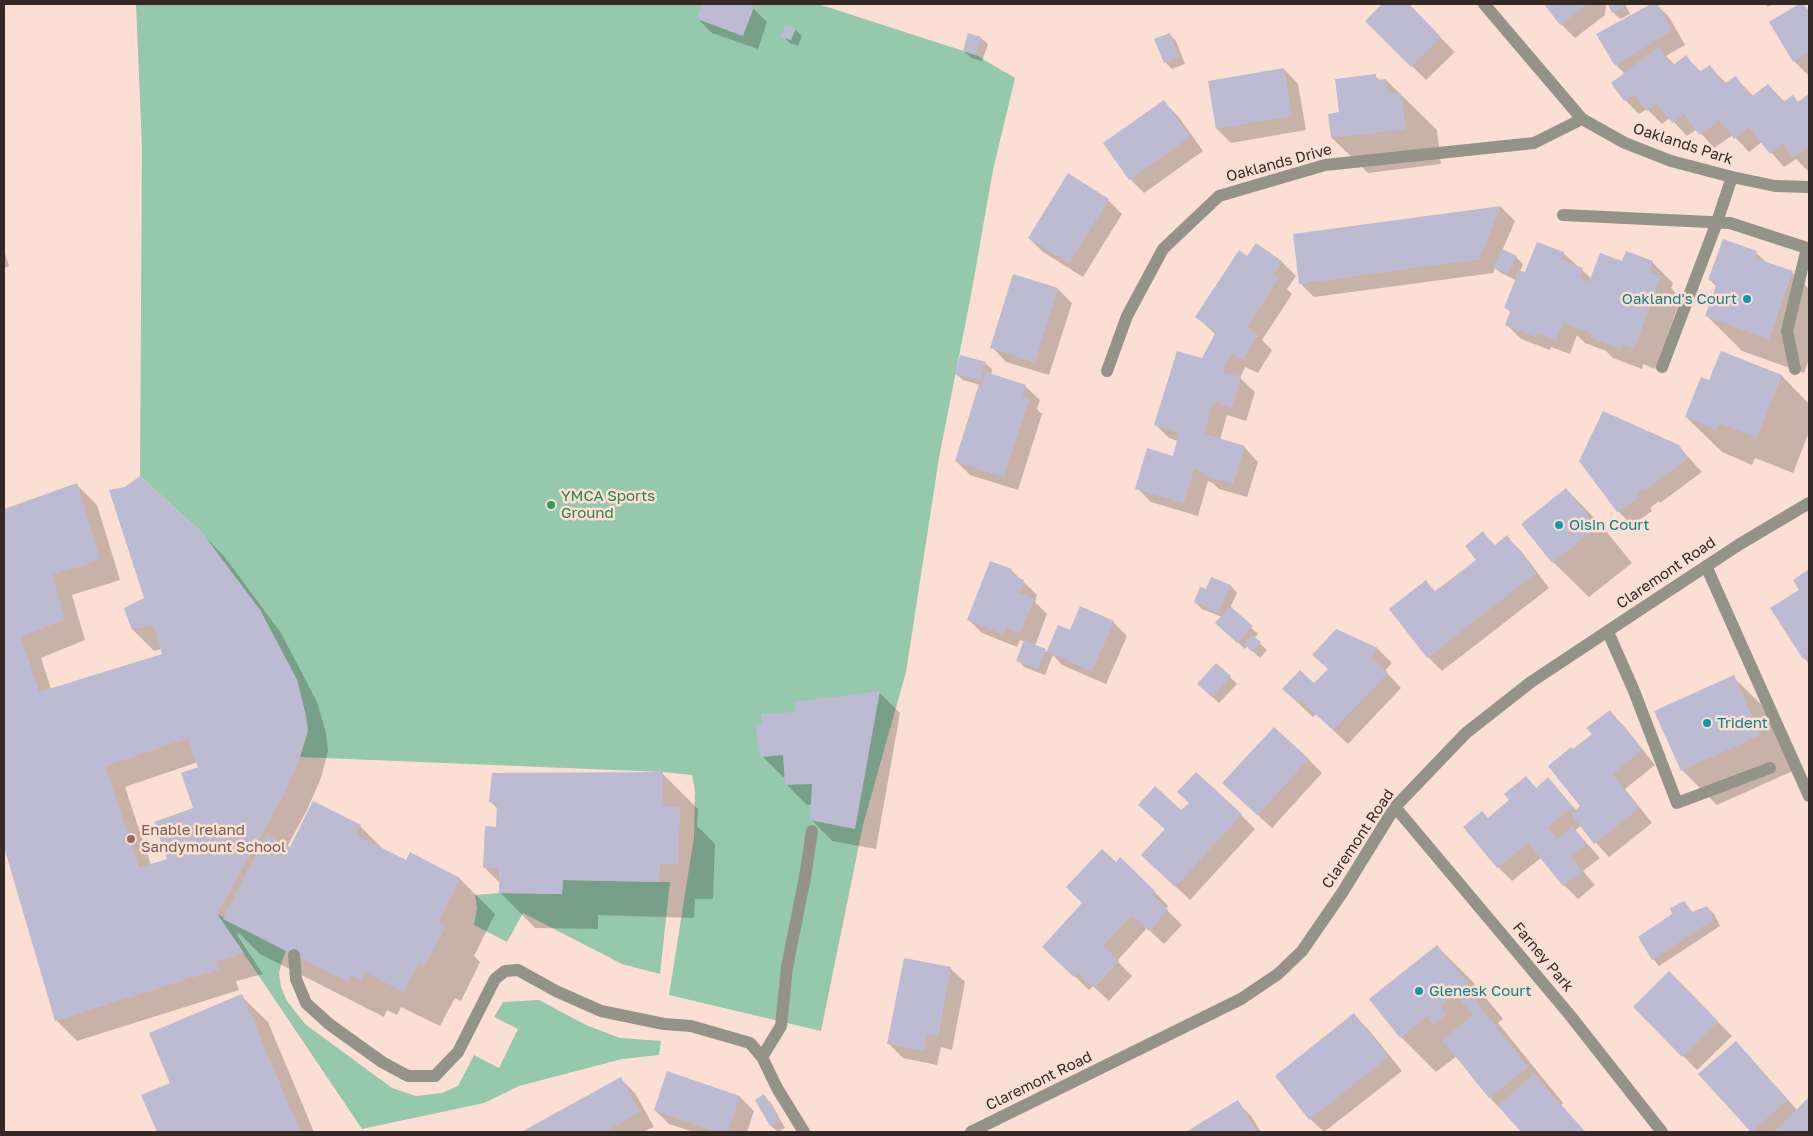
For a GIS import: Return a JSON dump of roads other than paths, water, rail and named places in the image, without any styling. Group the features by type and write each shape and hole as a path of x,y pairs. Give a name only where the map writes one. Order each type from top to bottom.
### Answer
{"street":[{"name":"Oaklands Park","path":"1484,4 1582,119 1625,143 1671,161 1775,186 1809,187"},
{"name":"Oaklands Drive","path":"1107,371 1127,316 1163,249 1219,196 1325,165 1534,143 1582,119"},
{"path":"1662,368 1718,222 1732,177"},
{"path":"1563,215 1730,223 1807,248 1786,331 1795,368"},
{"name":"Claremont Road","path":"971,1132 1241,999 1278,974 1302,951 1342,893 1396,807 1466,733 1531,682 1740,544 1809,503"},
{"path":"1706,566 1809,796"},
{"path":"1608,632 1634,691 1677,803 1770,768"},
{"name":"Farney Park","path":"1396,807 1570,1014 1662,1132"},
{"path":"762,1057 781,1026 787,967 812,831"},
{"path":"294,955 296,979 306,1003 337,1030 382,1062 408,1076 435,1076 458,1052 495,979 505,971 518,970 556,991 601,1010 664,1024 691,1026 750,1043 762,1057 777,1088 804,1132"}],"place":[{"name":"Oakland's Court","path":"1747,299"},
{"name":"YMCA Sports Ground","path":"551,505"},
{"name":"Oisin Court","path":"1559,525"},
{"name":"Trident","path":"1707,723"},
{"name":"Enable Ireland Sandymount School","path":"131,839"},
{"name":"Glenesk Court","path":"1419,991"}]}
